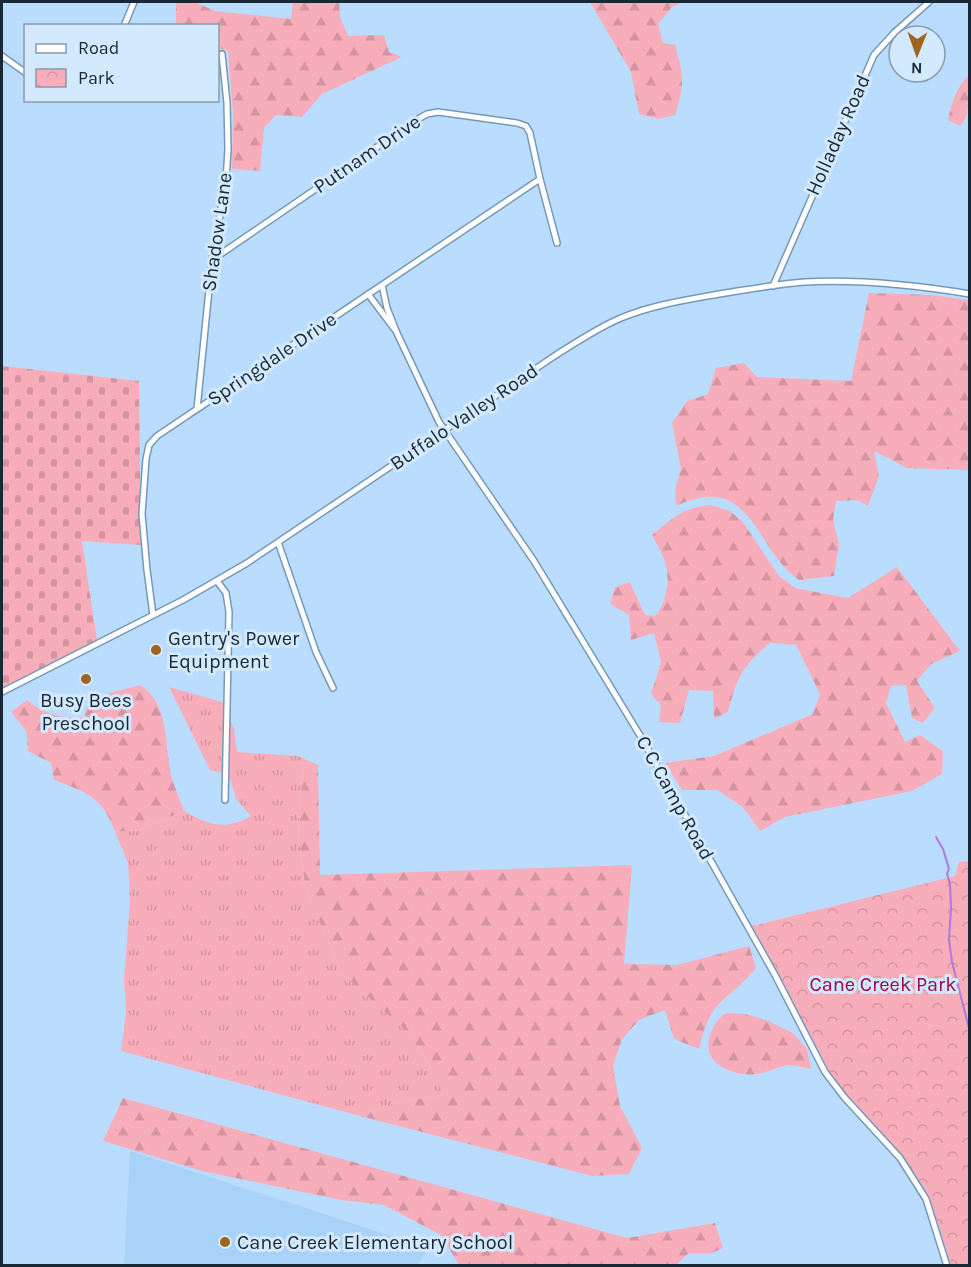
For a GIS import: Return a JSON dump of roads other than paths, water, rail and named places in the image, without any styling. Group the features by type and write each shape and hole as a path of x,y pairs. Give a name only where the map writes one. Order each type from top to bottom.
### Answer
{"street":[{"path":"125,24 134,2"},
{"name":"Holladay Road","path":"773,286 874,55 928,2"},
{"name":"Shadow Lane","path":"197,409 212,260 226,181 227,103 222,54"},
{"path":"2,56 24,72"},
{"name":"Putnam Drive","path":"212,260 427,114 438,112 526,126 530,133 557,243"},
{"name":"Springdale Drive","path":"153,615 142,514 149,445 157,436 540,179"},
{"name":"Buffalo Valley Road","path":"2,692 217,581 571,345 618,319 675,302 773,286 841,281 885,282 969,294"},
{"path":"382,285 387,308 396,331"},
{"path":"368,294 396,331"},
{"name":"C C Camp Road","path":"396,331 432,409 534,561 641,737 775,975 825,1072 844,1097 900,1158 926,1199 947,1266"},
{"path":"278,542 316,652 333,688"},
{"path":"217,581 226,593 229,612 225,800"}],"waterway":[{"path":"936,837 943,849 949,869 947,874 950,884 951,908 949,940 952,962 970,1032"}],"place":[{"name":"Gentry's Power Equipment","path":"156,650"},
{"name":"Busy Bees Preschool","path":"86,679"},
{"name":"Cane Creek Elementary School","path":"225,1242"}],"park label":[{"name":"Cane Creek Park","path":"883,984"}]}
